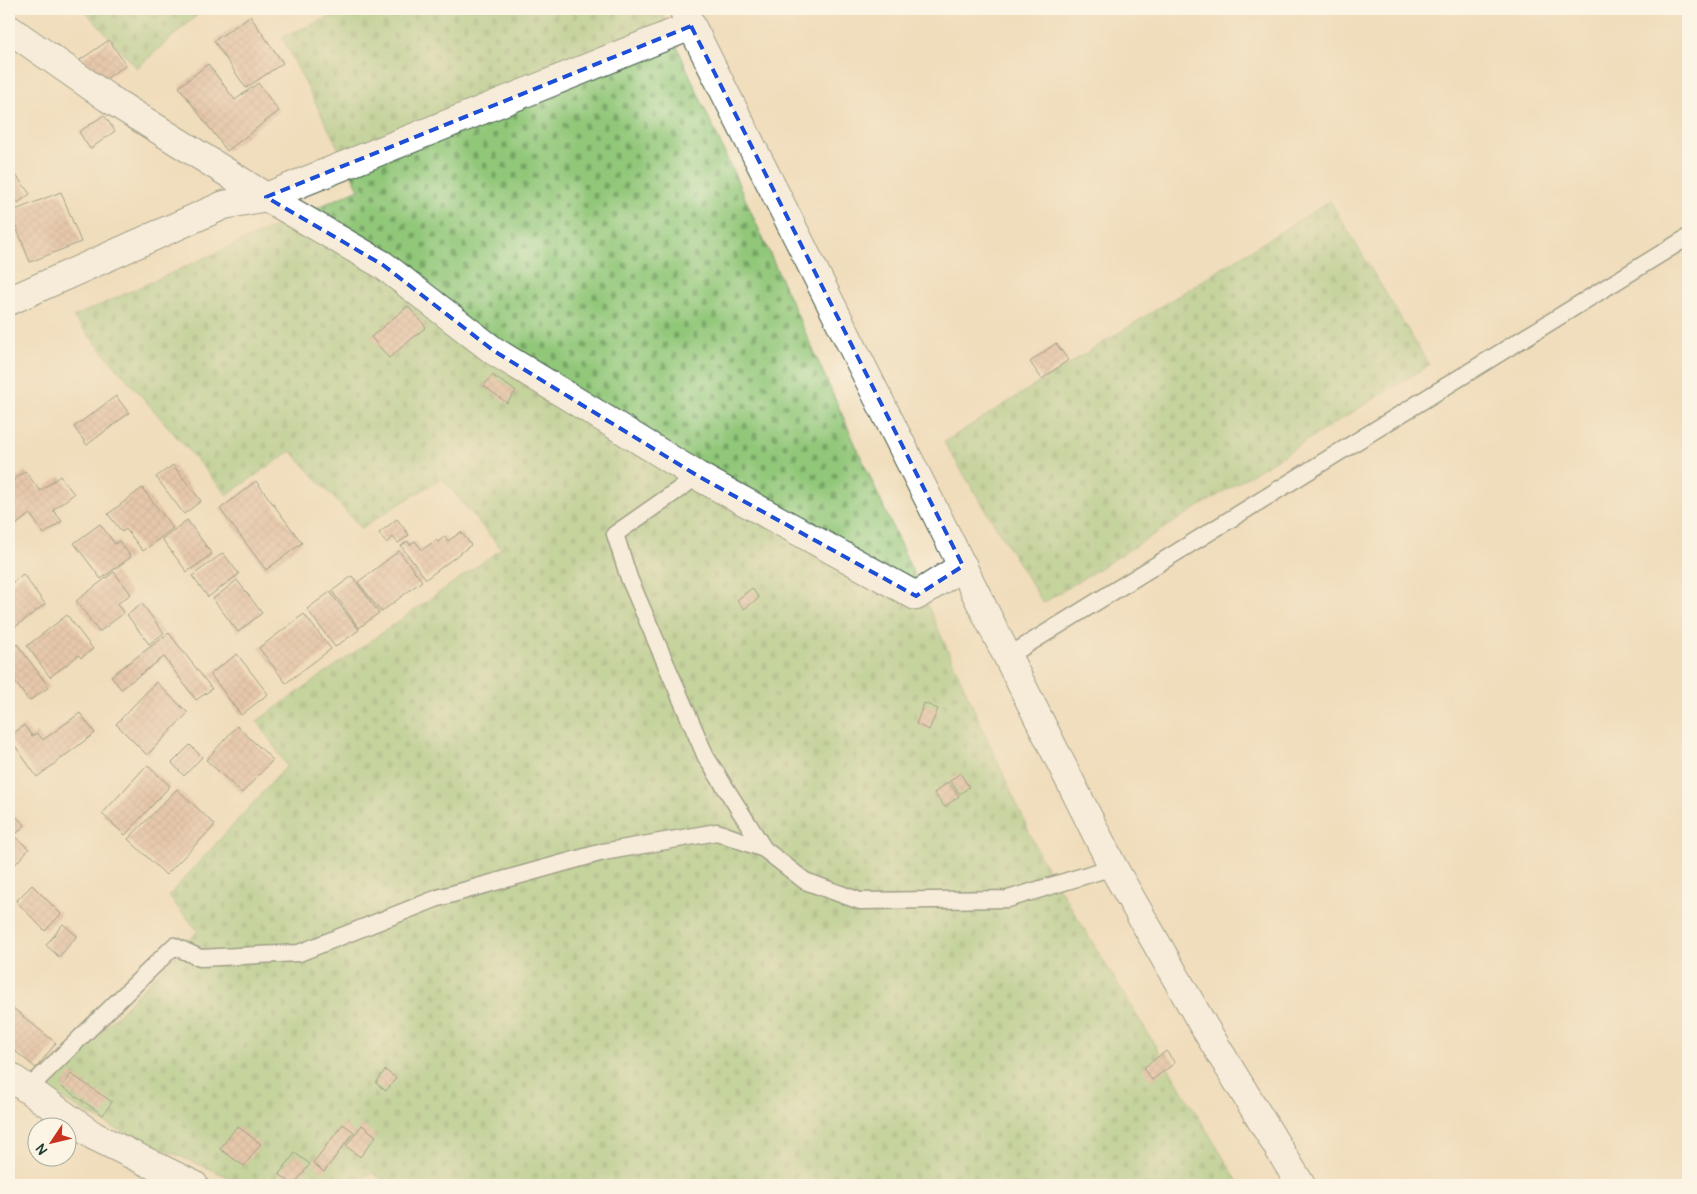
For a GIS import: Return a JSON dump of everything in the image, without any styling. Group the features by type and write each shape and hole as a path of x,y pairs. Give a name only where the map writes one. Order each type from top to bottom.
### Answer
{"street":[{"path":"9,301 224,205 266,197 687,17 1113,867 1203,1025 1301,1185"},
{"path":"9,29 108,98 266,197 383,265 494,351 698,476 916,596 963,566"},
{"path":"18,1083 94,1136 194,1185"}],"lane":[{"path":"1007,657 1688,237"},
{"path":"698,476 615,534 629,578 706,757 764,849"},
{"path":"18,1083 174,946 200,958 299,954 438,898 603,852 717,832 764,849 805,881 860,901 1008,899 1113,867"}],"highlighted area":[{"path":"691,26 963,566 916,596 698,476 494,351 383,265 266,197"}],"green space":[{"path":"83,9 204,9 137,68"},
{"path":"322,9 660,9 1040,856 1240,1185 391,1185 372,1173 344,1185 247,1185 112,1127 45,1090 198,931 168,896 287,766 257,721 501,549 442,478 361,528 291,451 227,495 73,317 359,189 282,37 328,18"},
{"path":"1330,201 1429,365 1043,603 944,442"}],"building":[{"path":"250,16 283,63 246,88 214,41"},
{"path":"109,40 126,65 97,85 80,60"},
{"path":"208,64 235,100 258,83 279,111 227,151 179,87"},
{"path":"104,115 115,131 90,149 79,132"},
{"path":"9,166 30,194 18,203 11,193 9,195"},
{"path":"61,192 81,242 30,262 10,212"},
{"path":"408,306 426,327 389,358 371,337"},
{"path":"1056,343 1068,360 1042,379 1030,362"},
{"path":"492,375 516,391 507,403 484,386"},
{"path":"116,396 129,413 87,445 74,427"},
{"path":"173,465 201,501 184,514 156,477"},
{"path":"25,471 40,491 60,476 74,494 53,510 62,521 44,534 30,514 14,526 9,518 9,484"},
{"path":"256,481 302,543 266,570 220,509"},
{"path":"142,488 173,528 143,551 126,529 122,532 108,514"},
{"path":"397,519 409,535 398,543 393,537 386,543 379,533"},
{"path":"187,520 212,554 187,572 162,539"},
{"path":"100,524 115,544 119,541 131,557 101,579 74,543"},
{"path":"461,532 471,545 426,579 401,546 408,541 410,545 415,541 422,550 436,540 438,542 445,536 448,541"},
{"path":"399,551 422,581 381,612 358,582"},
{"path":"223,553 239,574 208,597 192,576"},
{"path":"114,572 131,594 117,604 124,613 99,632 76,601"},
{"path":"23,574 45,604 9,632 9,585"},
{"path":"352,576 379,613 359,628 332,591"},
{"path":"237,580 262,613 238,632 213,599"},
{"path":"752,588 759,598 744,609 737,600"},
{"path":"330,592 359,630 335,647 307,609"},
{"path":"142,604 164,633 149,644 127,615"},
{"path":"304,614 331,649 286,683 259,648"},
{"path":"67,615 93,649 81,658 79,655 50,677 27,646"},
{"path":"169,633 212,689 196,700 164,657 121,689 111,676"},
{"path":"17,644 49,687 29,701 14,681 9,685 9,651"},
{"path":"237,654 268,694 241,715 210,674"},
{"path":"156,682 188,713 147,755 116,724"},
{"path":"924,703 938,709 929,730 916,724"},
{"path":"80,713 95,733 37,777 9,737 24,725 32,736 37,733 43,740"},
{"path":"237,726 273,760 242,793 206,760"},
{"path":"190,745 202,757 184,776 172,763"},
{"path":"147,765 170,786 125,835 102,814"},
{"path":"960,773 969,787 960,794 950,781"},
{"path":"948,782 959,796 945,807 934,793"},
{"path":"177,789 215,825 166,875 128,839"},
{"path":"9,810 25,825 14,836 29,849 9,871"},
{"path":"32,885 61,914 45,931 16,901"},
{"path":"63,924 77,936 59,957 46,945"},
{"path":"9,1005 56,1043 36,1068 9,1046"},
{"path":"1166,1051 1175,1063 1152,1080 1143,1068"},
{"path":"385,1070 396,1078 386,1091 376,1083"},
{"path":"71,1074 112,1102 103,1115 62,1087"},
{"path":"343,1124 354,1132 324,1172 313,1163"},
{"path":"362,1125 376,1136 360,1157 346,1146"},
{"path":"237,1126 261,1144 244,1166 220,1149"},
{"path":"295,1153 310,1164 294,1185 279,1174"}]}
